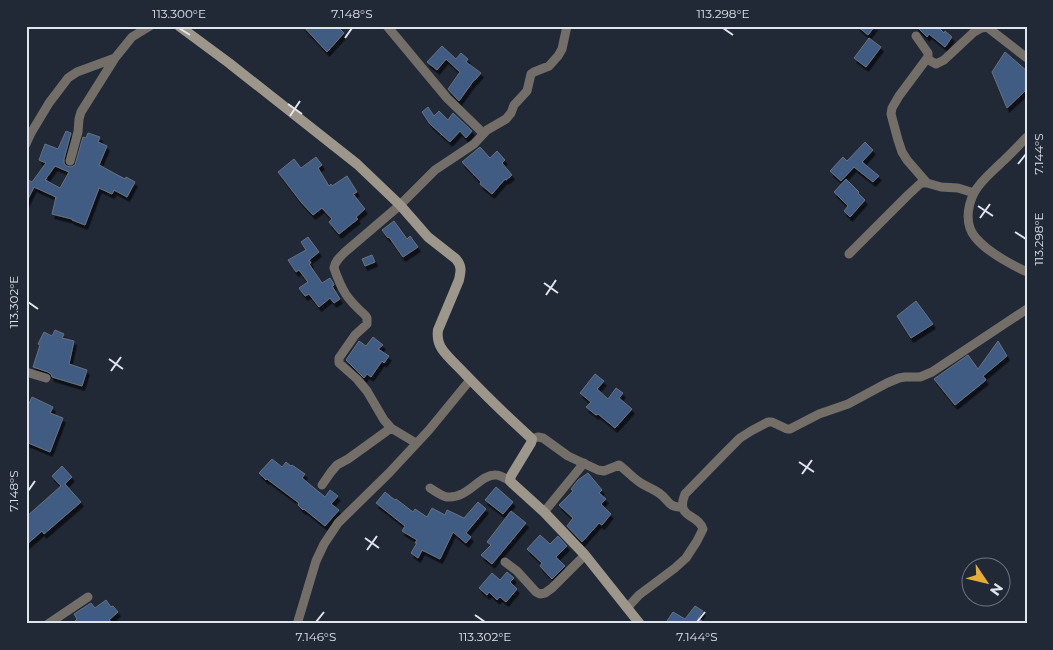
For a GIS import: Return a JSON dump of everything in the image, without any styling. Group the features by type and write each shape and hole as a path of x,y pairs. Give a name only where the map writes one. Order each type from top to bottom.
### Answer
{"street":[{"path":"70,161 81,112 114,58 132,37 150,26"},
{"path":"387,26 447,98 482,133"},
{"path":"416,444 391,428 384,420 367,391 339,363 339,358 363,328 367,318 349,300 340,284 334,268 336,261 344,252 400,205 435,170 474,144 482,133 506,119 514,105 527,91 532,72 549,66 558,56 562,49 567,26"},
{"path":"182,27 357,164 400,205 428,237 456,258 461,272 438,330 437,338 442,350 513,423 532,439"},
{"path":"927,59 936,64 944,60 974,32 988,27 1027,58"},
{"path":"916,36 928,53 927,59 899,96 892,108 891,114 902,152 927,183"},
{"path":"26,144 30,133 49,103 68,78 77,72 114,58"},
{"path":"1027,137 987,176 974,193 968,214 968,220 974,236 992,252 1027,272"},
{"path":"849,254 922,183 958,188 974,193"},
{"path":"627,608 639,595 686,558 703,529 702,525 682,507 685,494 740,438 768,422 772,422 786,430 790,429 819,414 848,404 899,378 920,377 932,372 1027,309"},
{"path":"26,372 46,378"},
{"path":"298,624 316,561 324,544 338,524 416,444 470,380"},
{"path":"322,485 336,465 348,459 391,428"},
{"path":"532,439 543,438 568,456 598,470 604,471 619,466 639,482 662,495 670,505 682,507"},
{"path":"510,481 511,476 532,444 532,439"},
{"path":"544,512 584,464"},
{"path":"430,488 445,496 452,497 467,492 483,479 490,476 496,475 510,481 544,512 585,555 640,624"},
{"path":"505,562 517,570 536,592 540,594 552,588 585,555"},
{"path":"48,624 88,597"}],"building":[{"path":"303,26 337,26 344,33 327,52"},
{"path":"857,26 875,26 868,35"},
{"path":"916,26 937,26 944,33 945,31 952,37 945,47 929,34 927,37"},
{"path":"869,38 881,47 866,67 854,58"},
{"path":"442,46 456,59 461,53 468,59 466,62 481,73 459,101 448,89 460,72 446,59 437,70 427,62"},
{"path":"1005,52 1027,71 1026,90 1007,108 992,72"},
{"path":"428,107 434,116 439,111 448,120 453,113 472,131 466,138 460,131 450,142 430,124 422,112"},
{"path":"66,131 71,133 64,163 66,166 71,167 75,165 83,137 86,138 88,133 100,137 98,142 107,146 99,165 125,179 126,177 135,182 127,197 114,190 112,194 99,188 85,225 72,219 52,214 56,197 34,187 26,203 26,179 32,182 46,163 39,160 45,144 58,149","holes":["55,166 69,172 60,188 45,180"]},
{"path":"865,142 873,150 862,162 879,176 873,182 854,167 841,181 830,171 843,157 847,161"},
{"path":"480,147 490,158 497,151 505,160 502,163 512,175 505,179 492,194 480,184 481,182 462,162"},
{"path":"316,157 322,165 318,168 329,186 347,176 357,192 353,194 365,209 356,217 358,219 339,234 329,222 332,219 322,208 313,215 278,172 294,159 301,168"},
{"path":"846,179 865,200 850,217 844,211 848,206 834,192"},
{"path":"394,221 407,239 410,236 418,247 403,257 382,230"},
{"path":"308,237 319,252 309,260 311,263 309,264 322,283 330,278 332,281 334,285 332,286 340,299 334,303 330,298 319,307 309,294 305,296 299,288 308,282 299,270 296,272 288,260 306,250 301,242"},
{"path":"372,255 375,262 365,266 362,259"},
{"path":"916,301 933,324 911,338 897,316"},
{"path":"55,330 64,334 62,338 74,341 69,364 87,370 82,386 52,377 48,372 33,367 40,345 38,344 44,332 52,336"},
{"path":"373,337 383,345 378,349 389,356 384,363 382,361 371,377 367,374 364,378 346,360 359,341 366,346"},
{"path":"998,341 1007,356 983,376 986,380 955,405 934,379 968,355 978,369"},
{"path":"595,374 604,381 597,389 608,399 616,388 623,393 619,398 632,409 615,428 586,407 591,402 580,393"},
{"path":"32,397 53,407 50,413 63,418 50,452 26,442 26,410"},
{"path":"272,459 282,467 286,462 305,474 302,478 325,497 330,490 338,496 331,504 339,510 325,526 303,510 298,505 299,503 259,473"},
{"path":"62,466 72,477 65,484 81,502 44,534 42,531 26,545 26,517 61,486 52,476"},
{"path":"588,473 602,490 599,493 606,499 601,504 611,514 602,525 599,523 582,542 567,526 573,518 559,505 573,491 571,489 578,480"},
{"path":"496,487 513,502 503,514 485,500"},
{"path":"385,492 413,512 415,509 427,517 432,508 445,515 447,510 464,518 478,502 486,509 466,533 471,537 466,543 453,532 440,559 422,550 418,558 411,553 417,540 402,531 405,526 376,503"},
{"path":"511,511 526,523 492,564 481,555 491,545 487,542"},
{"path":"540,535 550,544 558,536 567,546 556,557 565,566 552,579 540,566 542,563 527,549"},
{"path":"507,572 514,578 510,582 517,589 506,602 500,597 497,600 489,592 487,595 479,588 492,573 500,580"},
{"path":"106,600 118,612 109,620 114,624 72,624 77,619 74,614 91,603 95,608"},
{"path":"695,606 703,611 698,618 706,624 665,624 673,612 685,619"}]}
